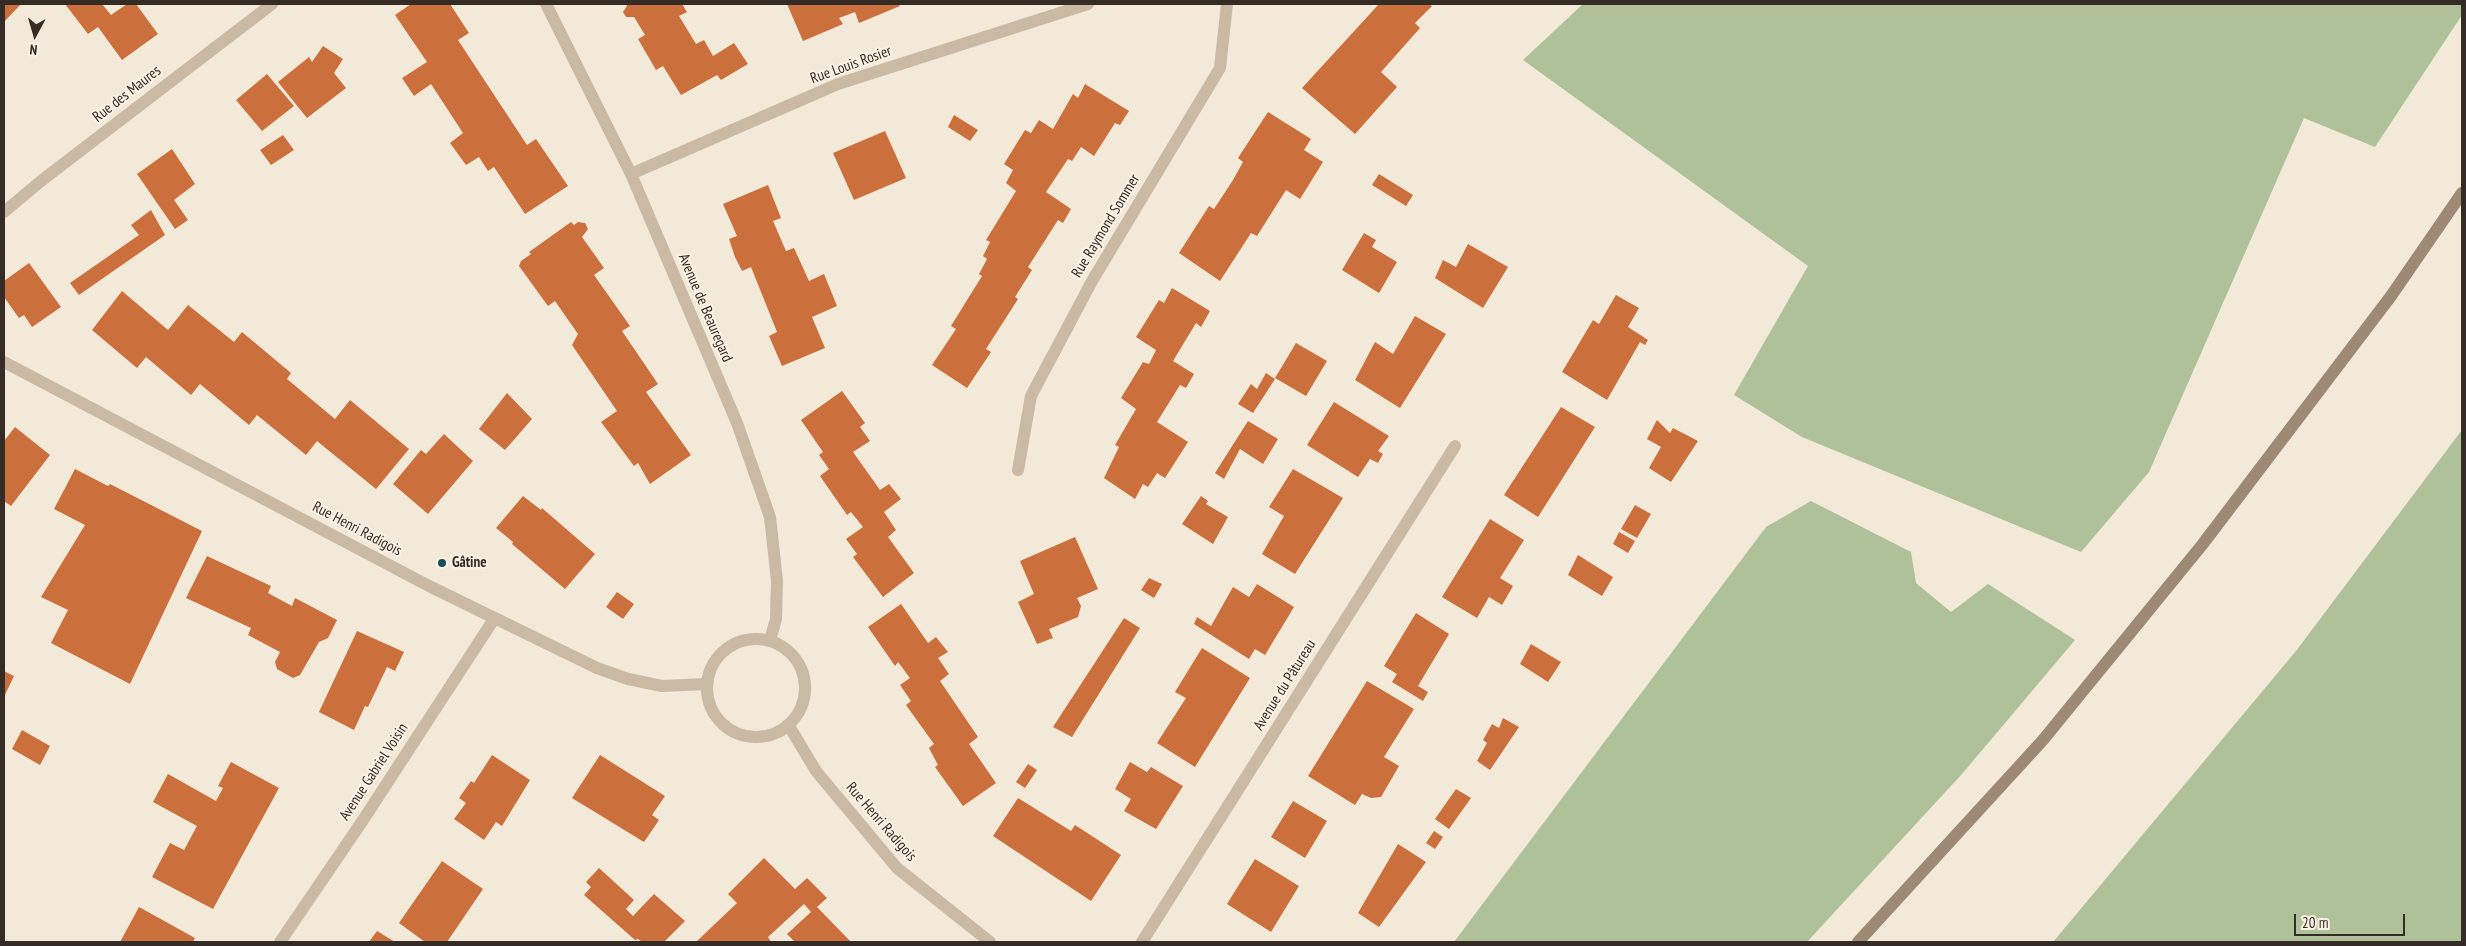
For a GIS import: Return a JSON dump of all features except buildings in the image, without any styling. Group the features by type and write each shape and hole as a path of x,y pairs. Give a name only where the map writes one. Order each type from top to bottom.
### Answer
{"main road":[{"path":"1858,942 2043,740 2196,552 2385,304 2462,193"}],"street":[{"name":"Rue des Maures","path":"4,212 41,181 272,4"},
{"name":"Avenue de Beauregard","path":"546,4 631,174 737,423 770,517 777,581 776,619 770,640"},
{"name":"Rue Louis Rosier","path":"631,174 838,84 1088,4"},
{"name":"Rue Raymond Sommer","path":"1018,470 1031,396 1092,281 1220,68 1227,4"},
{"name":"Rue Henri Radigois","path":"4,362 494,619 597,668 628,679 662,686 707,684"},
{"name":"Avenue du Pâtureau","path":"1142,942 1455,446"},
{"name":"Avenue Gabriel Voisin","path":"280,942 364,820 494,619"},
{"path":"755,638 770,640 786,648 798,661 805,677 803,704 800,712 788,726 776,733 762,737 747,737 734,732 722,723 713,712 708,698 707,684 710,670 718,657 728,647 741,641 755,638"},
{"name":"Rue Henri Radigois","path":"788,726 816,771 897,868 990,942"}],"green space":[{"path":"1583,4 2462,4 2462,15 2375,147 2304,118 2149,472 2081,552 1802,437 1734,395 1808,266 1523,60"},
{"path":"2462,430 2462,942 2053,942 2296,651"},
{"path":"1811,501 1911,552 1916,583 1951,612 1988,584 2075,640 1962,774 1807,942 1454,942 1766,527"}],"place":[{"name":"Gâtine","path":"442,563"}]}
